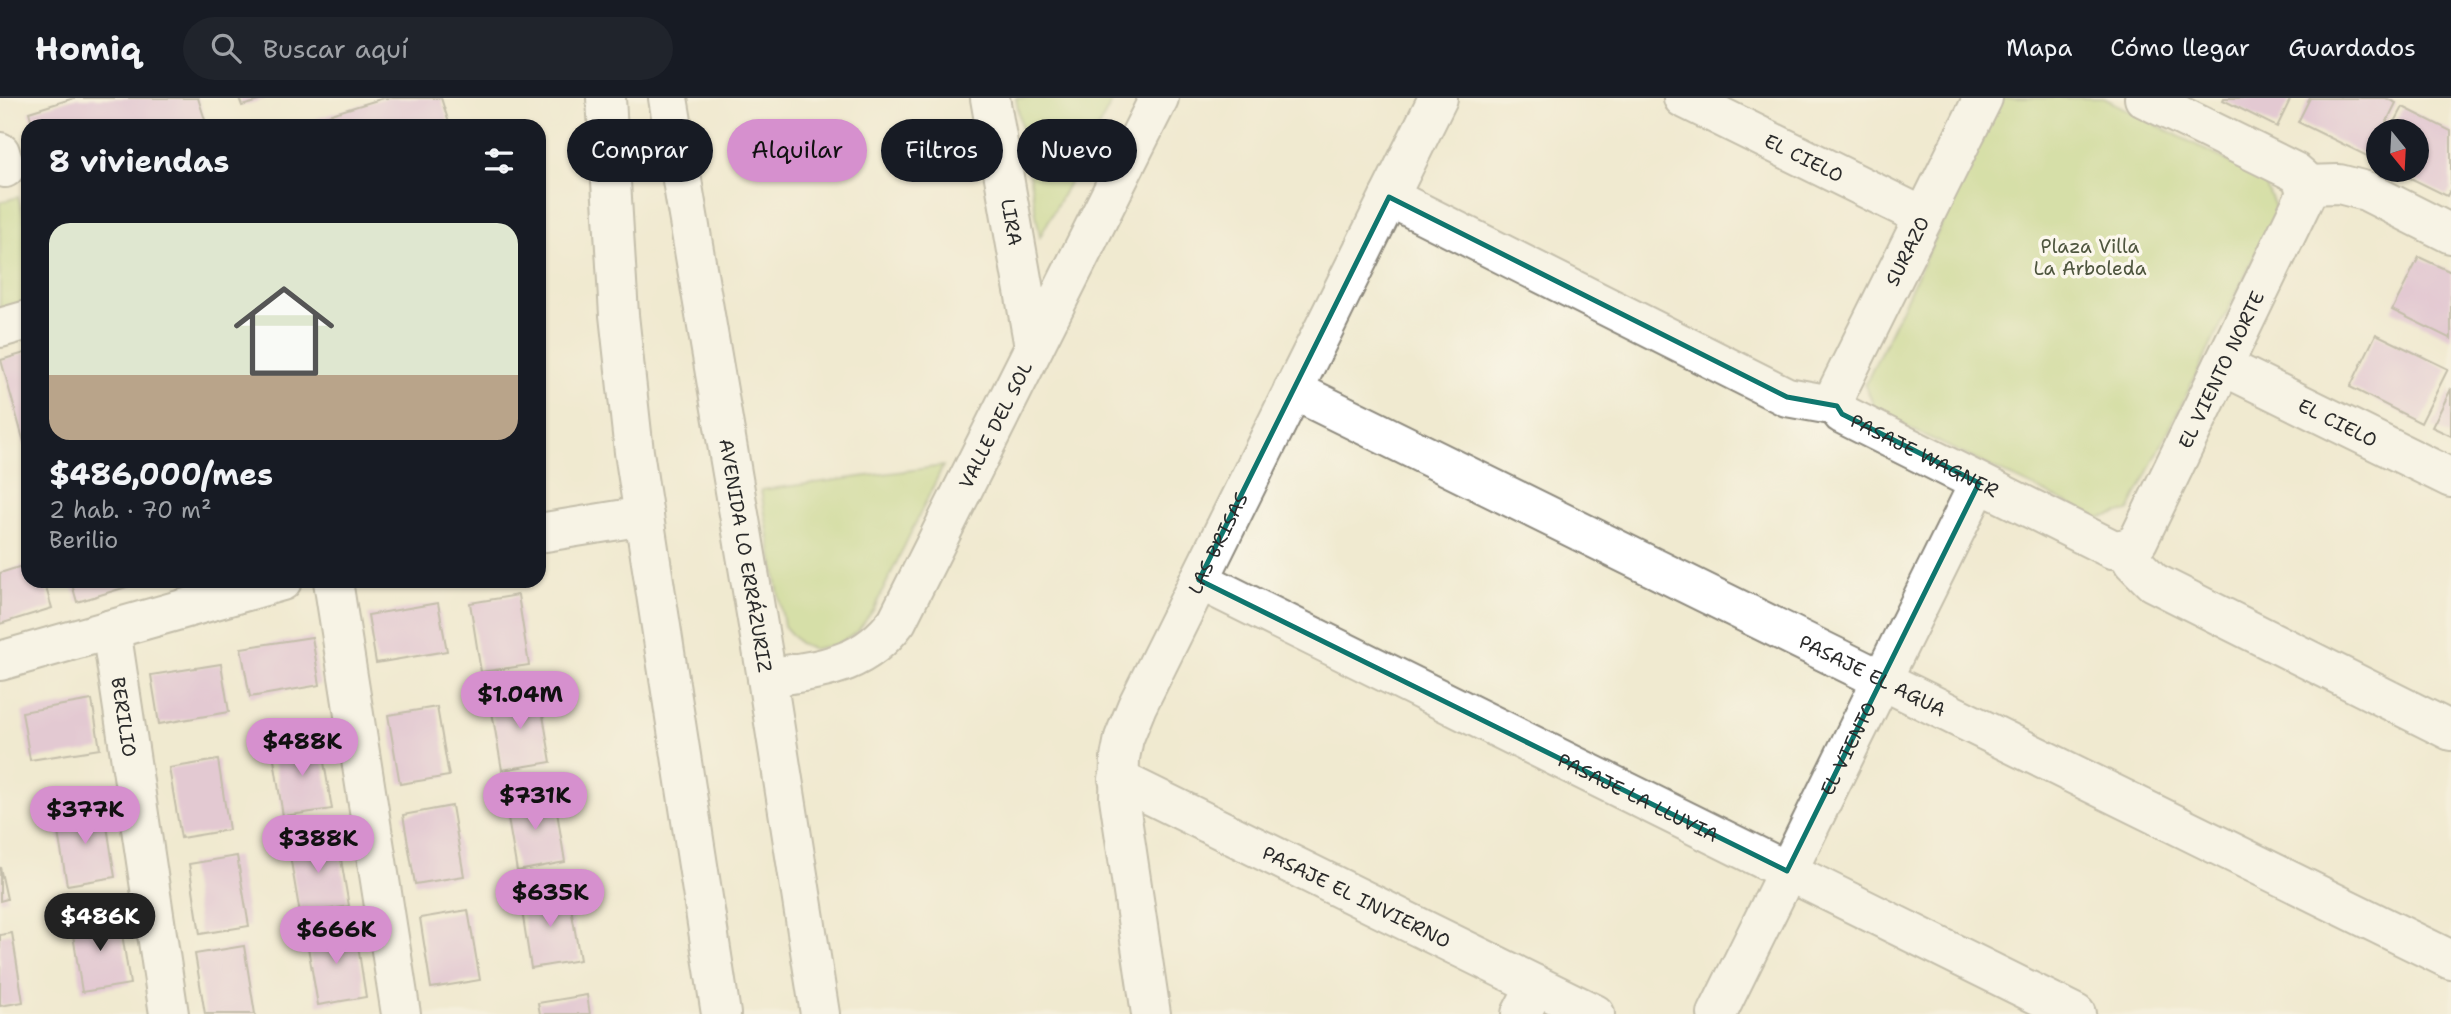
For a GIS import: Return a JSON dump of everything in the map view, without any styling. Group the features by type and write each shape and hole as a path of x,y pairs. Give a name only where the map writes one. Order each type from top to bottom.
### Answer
{"street":[{"path":"606,98 619,315 634,452 721,1014"},
{"name":"AVENIDA LO ERRÁZURIZ","path":"668,98 767,678 820,1014"},
{"name":"LIRA","path":"989,98 1034,347"},
{"name":"VALLE DEL SOL","path":"767,678 843,664 874,647 887,635 905,605 1159,98"},
{"name":"LAS BRISAS","path":"1151,1014 1120,817 1120,758 1130,722 1438,98"},
{"name":"EL CIELO","path":"1683,98 1924,217"},
{"name":"SURAZO","path":"1837,406 1835,397 1839,388 1983,98"},
{"path":"2159,101 2295,172 2305,185 2339,184 2366,191 2451,234"},
{"name":"EL VIENTO NORTE","path":"2126,549 2138,541 2303,203 2305,185"},
{"name":"PASAJE WAGNER","path":"1389,197 1787,397 1837,406 1842,414 2112,549 2126,549"},
{"path":"0,328 21,322"},
{"name":"EL CIELO","path":"2223,366 2451,478"},
{"name":"PASAJE EL AGUA","path":"1293,390 2451,960"},
{"name":"EL VIENTO","path":"1717,1014 1979,483"},
{"path":"546,532 644,516"},
{"path":"2126,549 2133,562 2153,582 2451,731"},
{"name":"PASAJE LA LLUVIA","path":"1199,580 2076,1014"},
{"path":"0,661 257,588"},
{"path":"334,588 401,1014"},
{"name":"BERILIO","path":"111,629 169,1014"},
{"name":"PASAJE EL INVIERNO","path":"1118,779 1529,1000 1595,1014"}],"highlighted area":[{"path":"1389,197 1787,397 1837,406 1842,414 1979,483 1787,871 1199,580"}],"green space":[{"path":"1016,98 1114,98 1103,119 1020,119"},
{"name":"Plaza Villa La Arboleda","path":"2002,98 2104,98 2263,179 2277,211 2129,511 2099,518 1877,413 1865,385"},
{"path":"1031,182 1069,182 1040,237"},
{"path":"18,197 21,207 21,307 0,313 0,202"},
{"path":"943,466 874,609 857,632 838,644 813,649 799,643 784,626 761,490"}],"building":[{"path":"74,98 198,98 205,119 31,119 29,112"},
{"path":"239,98 265,98 265,99 242,106"},
{"path":"384,98 441,98 448,119 315,119"},
{"path":"2291,98 2277,127 2223,100"},
{"path":"2310,98 2386,98 2396,103 2388,119 2366,119 2366,156 2298,122"},
{"path":"2403,107 2427,119 2396,119"},
{"path":"2429,120 2451,131 2451,188 2447,196 2418,182 2429,182"},
{"path":"2419,257 2451,272 2451,339 2392,310"},
{"path":"2376,334 2448,369 2421,423 2350,387"},
{"path":"21,354 21,432 1,360"},
{"path":"2451,389 2451,436 2432,427"},
{"path":"21,566 21,588 46,588 52,608 0,624 0,573"},
{"path":"73,588 123,588 77,602"},
{"path":"518,595 529,665 481,672 470,603"},
{"path":"438,603 447,651 376,663 368,615"},
{"path":"312,637 320,685 250,697 241,648"},
{"path":"221,664 229,712 159,724 151,675"},
{"path":"539,692 551,762 502,770 490,700"},
{"path":"92,700 100,749 30,760 22,712"},
{"path":"437,707 449,776 400,784 388,715"},
{"path":"320,739 332,809 283,816 272,747"},
{"path":"218,760 229,830 181,838 169,768"},
{"path":"554,793 565,862 517,871 505,801"},
{"path":"452,806 464,876 415,884 403,815"},
{"path":"104,807 115,877 67,885 55,815"},
{"path":"337,836 349,906 300,914 288,844"},
{"path":"237,856 249,926 200,934 189,864"},
{"path":"0,867 7,899 0,901"},
{"path":"568,890 580,960 531,968 520,898"},
{"path":"468,910 480,980 431,988 420,918"},
{"path":"119,915 130,984 82,992 71,922"},
{"path":"355,927 366,997 318,1005 306,936"},
{"path":"12,933 23,1002 0,1006 0,935"},
{"path":"244,946 255,1014 205,1014 195,954"},
{"path":"587,995 590,1014 540,1014 538,1003"}]}
